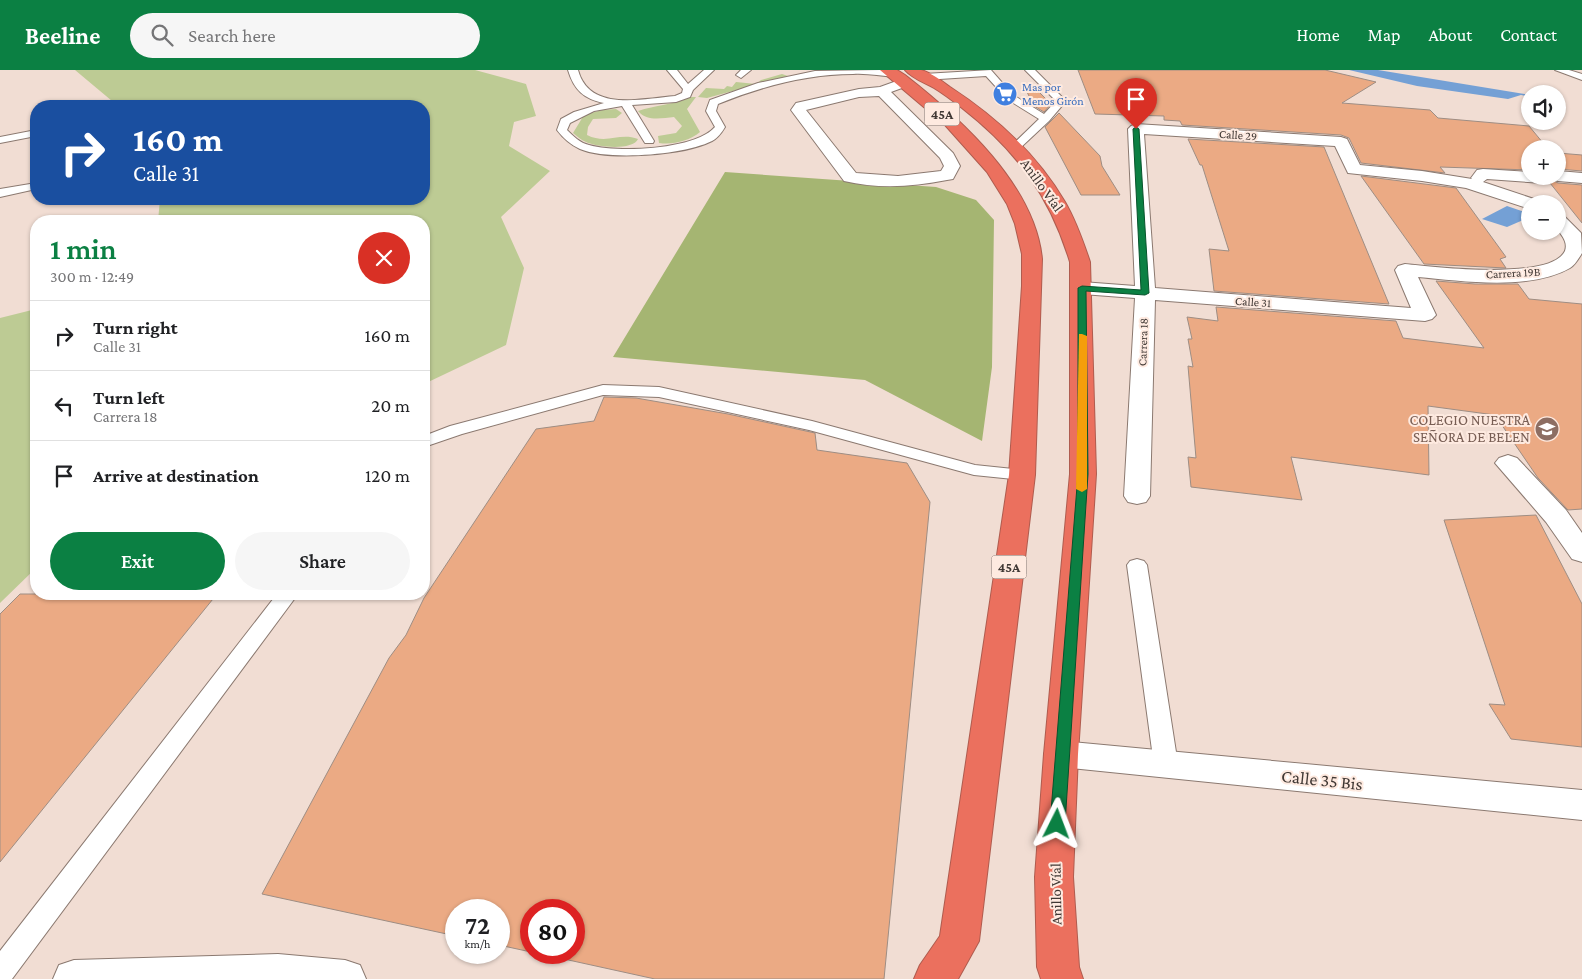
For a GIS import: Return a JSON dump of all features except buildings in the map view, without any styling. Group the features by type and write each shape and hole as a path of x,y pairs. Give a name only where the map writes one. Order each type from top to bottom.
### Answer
{"highway":[{"name":"Anillo Víal","path":"913,76 978,115 1014,148 1044,182 1064,214 1076,244 1080,262 1082,288 1083,474 1061,754 1054,877 1058,967 1062,979"},
{"name":"Anillo Víal","path":"913,76 978,149 1005,187 1025,227 1030,243 1032,286 1022,475 959,941 935,979"}],"street":[{"path":"913,76 946,156 952,166 947,175 926,179 862,180 850,177 798,110 800,106 859,93 913,76"},
{"name":"Calle 29","path":"1136,129 1341,142 1354,170 1407,174 1474,184"},
{"name":"Carrera 18","path":"1136,129 1145,293 1137,496"},
{"path":"1521,177 1483,174 1474,184 1521,199"},
{"path":"1566,177 1582,178"},
{"name":"Carrera 19B","path":"1425,315 1405,270 1515,276 1549,272 1565,264 1574,253 1575,240 1566,226"},
{"name":"Calle 31","path":"1082,288 1425,315"},
{"path":"1508,463 1569,516 1582,553"},
{"name":"Calle 35 Bis","path":"1061,754 1582,805"},
{"path":"74,979 278,973 345,979"}],"lane":[{"path":"573,70 575,83 585,94 626,104 649,141"},
{"path":"672,70 688,89"},
{"path":"709,70 688,89 687,95 676,99 626,104 580,112 565,121 562,130 571,140 586,148 609,151 657,149 694,144 710,138 720,127 711,111 713,102 734,93 822,74 848,71 913,76 986,72 1010,97 1045,119"},
{"path":"1014,148 1059,104 1060,98 1030,70"},
{"path":"1560,70 1582,77"},
{"path":"0,140 30,135"},
{"path":"0,193 30,187"},
{"path":"430,440 456,430 603,390 660,392 812,426 974,470 1022,475"},
{"path":"1137,565 1166,765"},
{"path":"0,972 283,600"}],"green space":[{"path":"75,70 475,70 526,84 536,116 514,122 509,146 550,171 501,217 524,268 506,345 430,381 430,215 159,215 159,205 430,205 430,100 111,100"},
{"path":"782,74 788,76 707,98 698,97 706,88 724,89 727,86 732,87 736,82 756,84 761,80"},
{"path":"690,97 696,97 687,109 700,132 681,142 659,143 658,136 676,133 682,126 674,117 650,118 638,111 678,102"},
{"path":"616,109 622,113 616,118 593,119 588,127 587,135 601,139 631,137 638,139 635,143 622,147 591,144 573,133 584,115 602,110"},
{"path":"725,172 936,187 976,200 994,220 992,367 982,441 865,380 613,357"},
{"path":"30,310 30,574 0,603 0,318"}],"water":[{"path":"1349,70 1378,70 1521,95 1508,99 1417,86"},
{"path":"1507,206 1521,211 1521,221 1507,227 1482,219"}],"slow traffic":[{"path":"1082,336 1082,489"}],"place":[{"name":"Mas por Menos Girón","path":"1005,94"},
{"name":"COLEGIO NUESTRA SEÑORA DE BELEN","path":"1547,429"}],"route":[{"path":"1057,824 1083,474 1082,288 1145,293 1136,129"}]}
